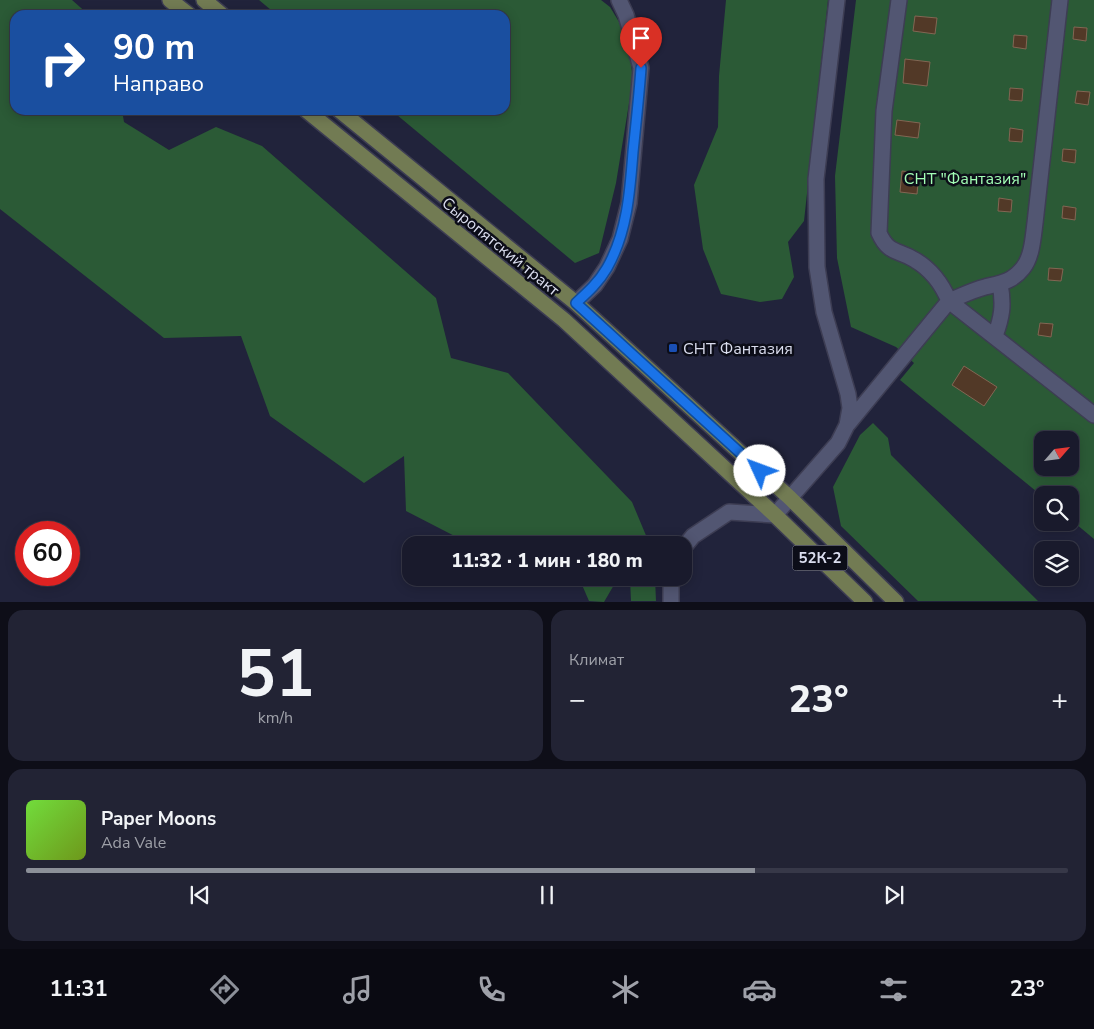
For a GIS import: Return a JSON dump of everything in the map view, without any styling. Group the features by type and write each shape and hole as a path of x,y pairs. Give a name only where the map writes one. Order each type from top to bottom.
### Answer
{"main road":[{"path":"170,0 183,10"},
{"path":"204,0 216,10"},
{"name":"Сыропятский тракт","path":"312,115 564,320 775,515 864,602"},
{"name":"Сыропятский тракт","path":"345,115 576,303 790,498 896,602"}],"street":[{"path":"576,303 595,285 607,267 620,239 629,203 641,68 626,16 619,0"},
{"path":"837,0 816,178 817,266 824,312 848,394 850,408 847,425"},
{"path":"899,0 884,111 879,233 883,242 893,251 914,259 930,270 944,288 949,302 1094,415"},
{"path":"692,537 729,512 775,515 838,443 847,425 949,302 986,286 1000,284 1012,278 1024,267 1031,247 1060,0"},
{"path":"995,336 1001,319 1003,302 1000,284"},
{"path":"671,586 671,602"}],"green space":[{"path":"0,0 72,0 83,10 10,10 10,115 123,115 124,122 169,150 216,127 262,146 436,298 451,358 508,373 632,502 646,536 455,536 406,511 404,456 364,483 270,416 241,336 164,338 0,209"},
{"path":"259,0 601,0 610,7 627,35 633,79 616,183 599,253 575,263 397,115 510,115 510,10 271,10"},
{"path":"726,0 828,0 804,221 788,242 794,277 782,299 760,302 721,294 703,249 694,185 718,127 719,76"},
{"name":"СНТ \"Фантазия\"","path":"856,0 1094,0 1094,539 1079,526 1079,486 1034,486 1034,489 900,380 914,363 896,347 851,327 837,258 835,176"},
{"path":"873,423 888,438 891,455 1038,601 918,601 841,526 833,487 860,435"},
{"path":"582,586 613,586 604,602 589,601"},
{"path":"630,586 655,586 656,601 631,601"}],"building":[{"path":"915,16 937,18 935,34 913,31"},
{"path":"1074,27 1087,28 1086,41 1073,39"},
{"path":"1014,35 1027,36 1026,49 1013,47"},
{"path":"905,59 930,62 927,86 903,83"},
{"path":"1010,88 1023,89 1022,101 1009,100"},
{"path":"1077,91 1090,92 1088,105 1075,103"},
{"path":"897,120 920,123 918,138 895,135"},
{"path":"1010,128 1023,130 1022,142 1009,141"},
{"path":"1063,149 1076,150 1075,163 1062,161"},
{"path":"902,171 919,173 917,194 900,192"},
{"path":"999,198 1012,200 1011,212 998,211"},
{"path":"1063,206 1076,208 1075,220 1062,218"},
{"path":"1049,268 1063,269 1061,281 1048,280"},
{"path":"1040,323 1053,324 1051,337 1038,335"},
{"path":"964,366 997,387 984,406 952,385"}],"place":[{"name":"СНТ Фантазия","path":"673,348"}],"route":[{"path":"641,68 629,203 620,239 607,267 595,285 576,303 760,471"}]}
